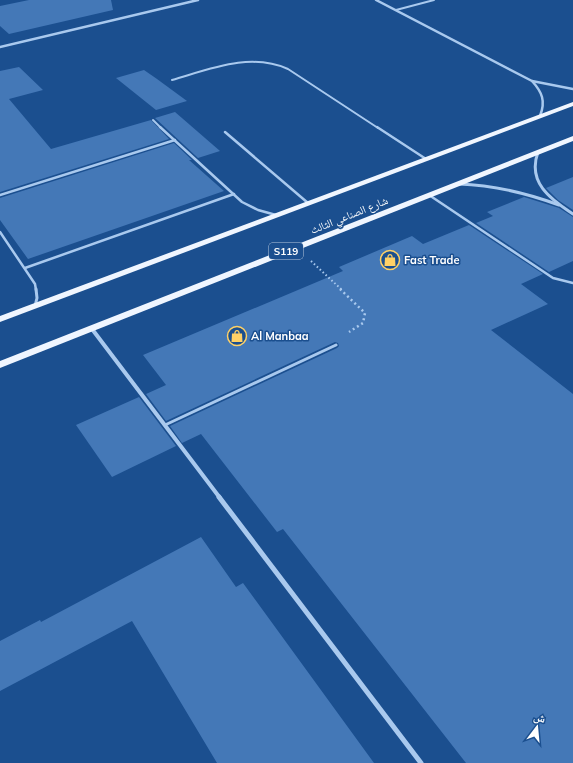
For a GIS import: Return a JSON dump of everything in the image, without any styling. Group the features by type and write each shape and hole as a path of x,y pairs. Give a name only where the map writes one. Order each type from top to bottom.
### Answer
{"main road":[{"path":"0,319 573,104"},
{"name":"شارع الصناعي الثالث","path":"0,365 573,138"}],"street":[{"path":"0,47 198,0"},
{"path":"376,0 532,81 573,89"},
{"path":"532,81 540,90 544,98 544,108 540,116"},
{"path":"539,151 534,160 534,171 538,182 547,194 559,205 573,214"},
{"path":"456,184 476,184 519,192 559,205"},
{"path":"92,329 420,763"}],"lane":[{"path":"396,10 434,0"},
{"path":"172,80 246,61 260,60 274,62 288,69 426,159"},
{"path":"153,120 234,194 250,206 278,215"},
{"path":"225,132 308,203"},
{"path":"0,195 175,140"},
{"path":"26,268 234,194"},
{"path":"429,195 553,278 573,283"},
{"path":"0,232 26,268 35,284 37,291 35,306"},
{"path":"165,425 336,345"}],"path":[{"path":"296,248 365,313 366,318 364,324 340,338 336,345"}],"building":[{"path":"29,0 111,0 113,10 9,34 0,26 0,6"},
{"path":"19,67 43,90 9,99 51,149 151,120 169,139 0,192 0,71"},
{"path":"144,70 187,101 156,110 116,78"},
{"path":"175,112 220,151 198,158 155,118"},
{"path":"174,143 192,160 189,160 224,191 28,259 0,220 0,198"},
{"path":"573,177 573,210 558,200 546,188"},
{"path":"524,197 559,208 573,217 573,261 549,272 476,223 493,216 487,212"},
{"path":"469,225 543,274 521,284 548,304 491,330 573,394 573,763 466,763 283,529 277,532 201,434 182,443 170,426 337,348 339,346 338,343 335,342 166,421 146,394 166,385 143,355 343,271 339,267 412,236 423,244"},
{"path":"139,397 176,446 112,477 76,425"},
{"path":"201,537 236,587 243,583 374,763 217,763 132,621 0,691 0,641 40,620 41,622"}],"place":[{"name":"Fast Trade","path":"390,260"},
{"name":"Al Manbaa","path":"237,336"}]}
